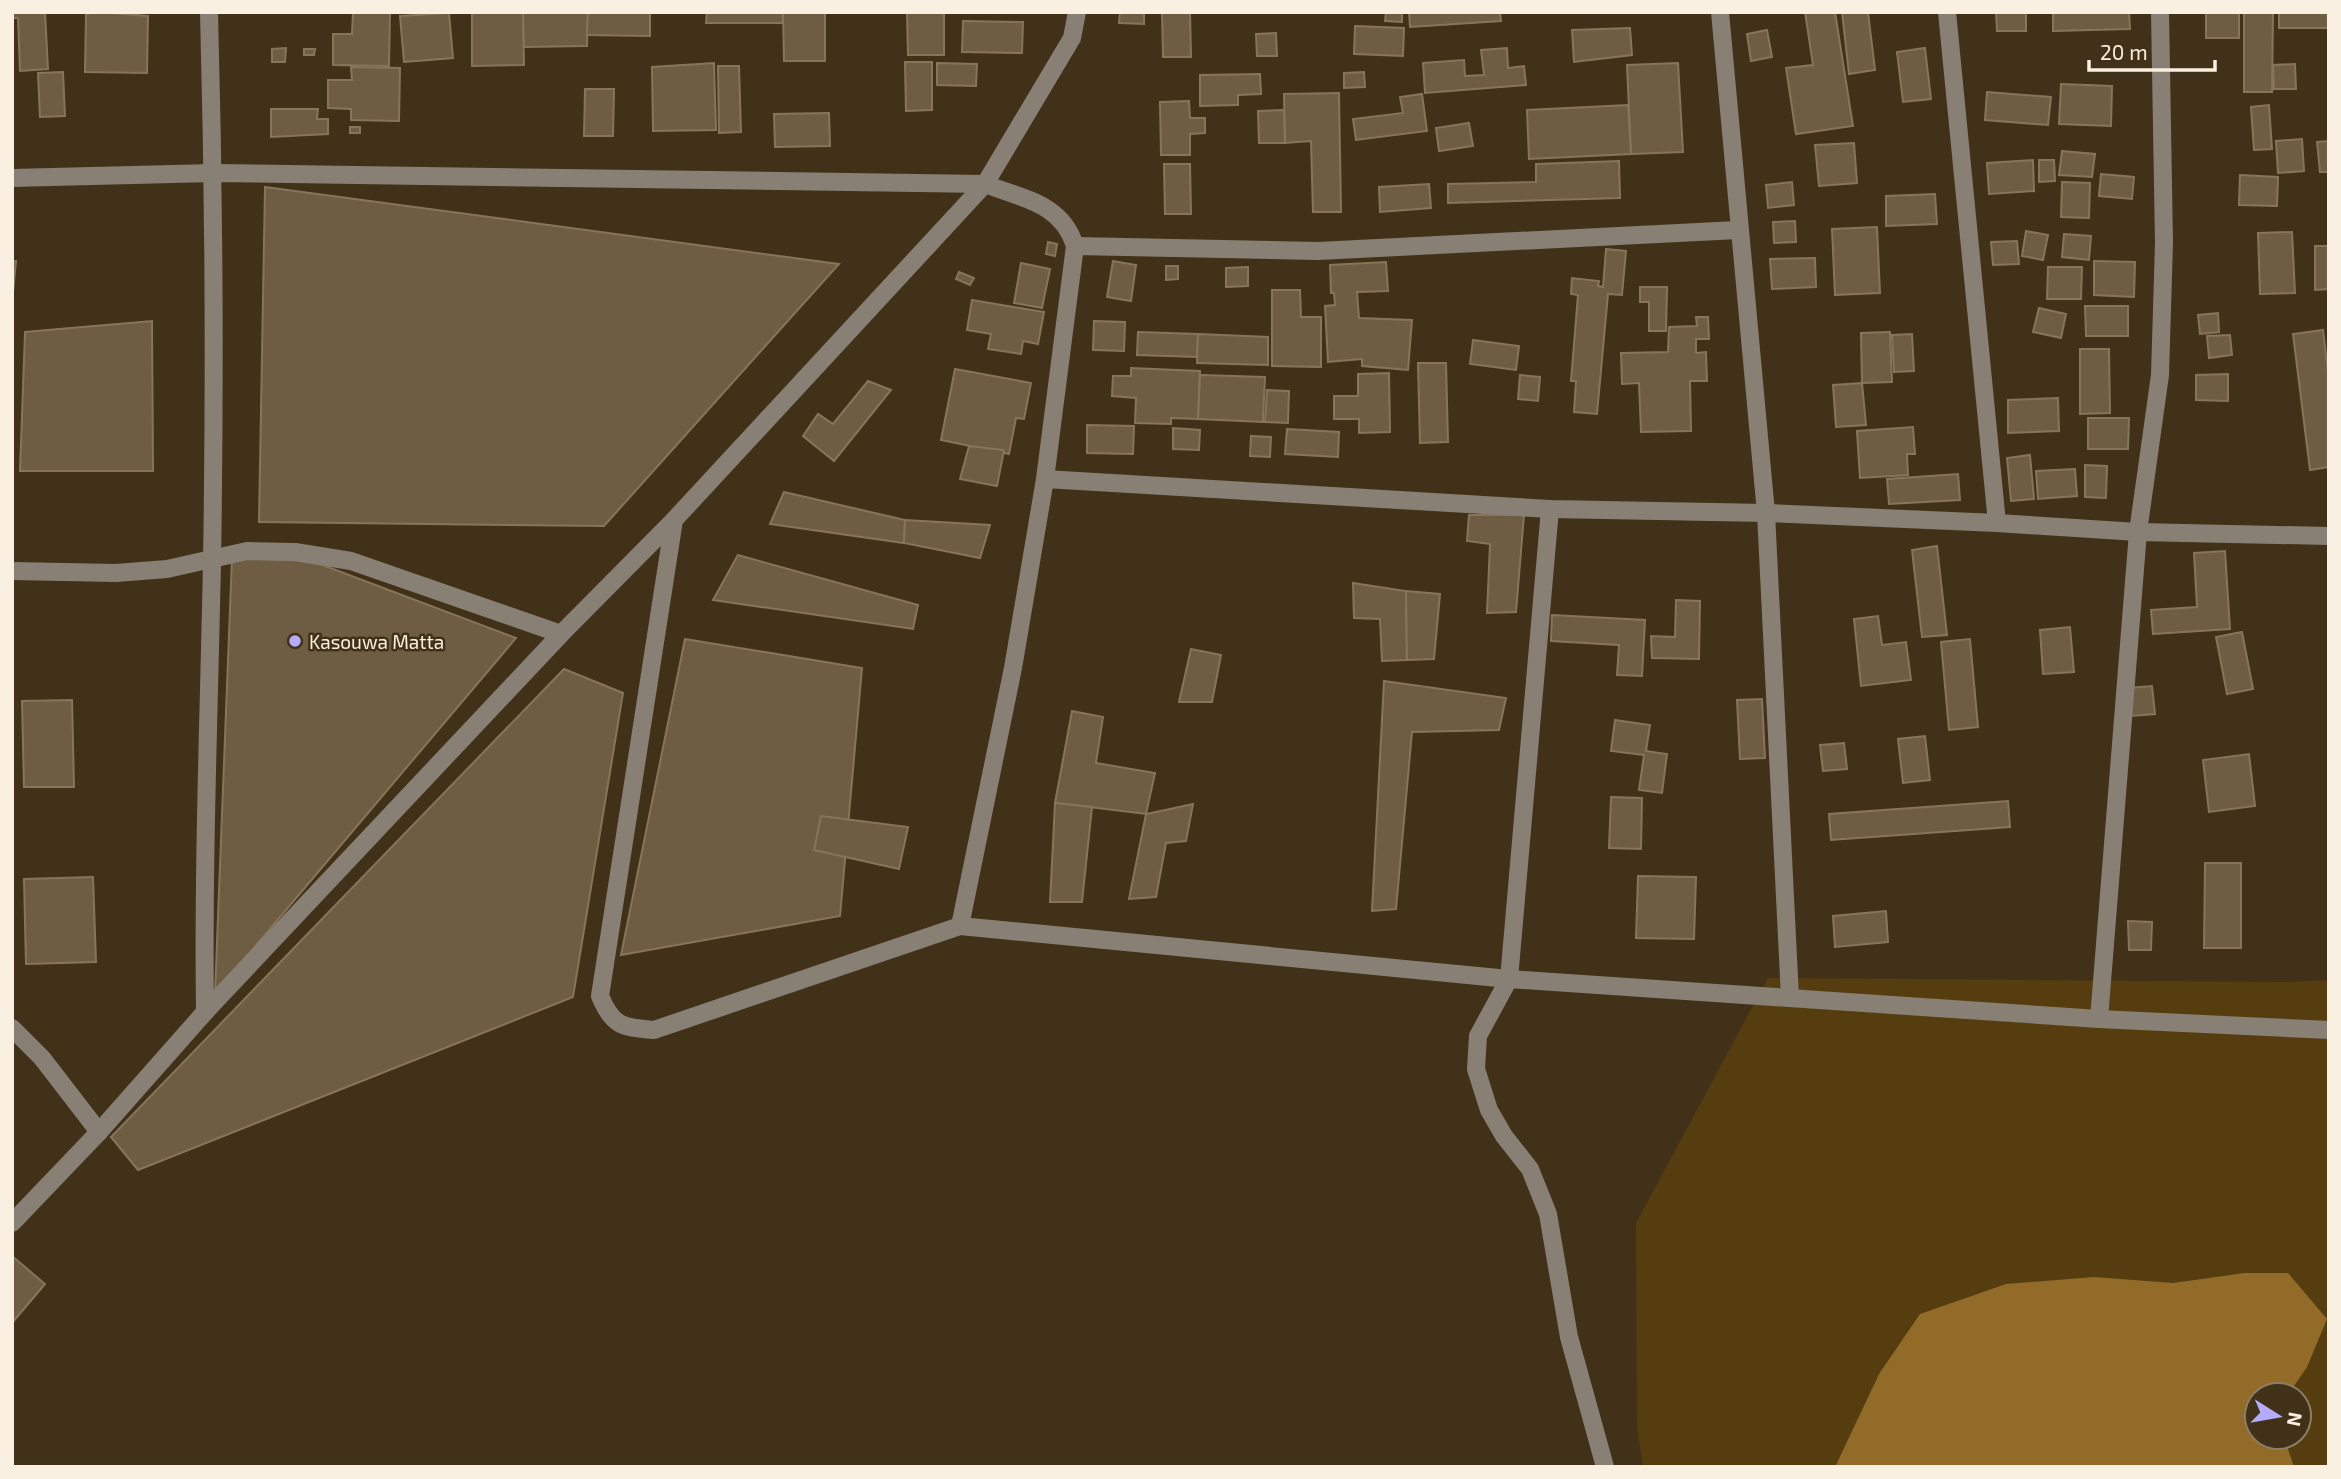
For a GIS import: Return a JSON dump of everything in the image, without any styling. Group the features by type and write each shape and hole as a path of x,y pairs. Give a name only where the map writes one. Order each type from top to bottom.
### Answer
{"street":[{"path":"205,1012 204,875 212,561 213,173 209,12"},
{"path":"12,1223 99,1132 205,1012 561,634 674,520 985,184 1072,38 1077,12"},
{"path":"1720,12 1766,513 1790,998"},
{"path":"1947,12 1997,523"},
{"path":"2099,1019 2138,532 2160,375 2164,243 2160,12"},
{"path":"12,178 213,173 985,184 1060,216 1069,226 1075,246 1045,479 1013,668 960,926"},
{"path":"1075,246 1318,251 1738,230"},
{"path":"1045,479 1550,509 1766,513 2138,532 2329,536"},
{"path":"1550,509 1509,979 1478,1036 1476,1069 1489,1111 1504,1136 1530,1169 1548,1214 1569,1336 1605,1467"},
{"path":"674,520 600,996 609,1017 625,1027 654,1030 960,926 1509,979 2099,1019 2329,1030"},
{"path":"12,571 116,573 167,569 247,551 295,552 351,561 561,634"},
{"path":"12,1028 42,1058 99,1132"}],"shaded area":[{"path":"1768,978 2288,982 2329,980 2329,1467 2294,1467 2289,1451 2313,1451 2313,1381 2298,1381 2307,1367 2288,1274 2244,1273 2173,1283 1879,1374 1835,1467 1643,1467 1637,1427 1636,1223"},
{"path":"2244,1273 2288,1273 2327,1319 2307,1367 2298,1381 2243,1381 2243,1451 2289,1451 2294,1467 1835,1467 1879,1374 1920,1314 2006,1284 2094,1277 2173,1283"}],"building":[{"path":"12,12 45,12 48,69 20,71 18,18 12,18"},
{"path":"98,12 148,16 147,73 85,72 86,14"},
{"path":"353,12 390,12 389,66 333,65 333,34 352,34"},
{"path":"472,12 523,12 524,65 472,66"},
{"path":"523,12 588,12 587,46 524,47"},
{"path":"588,12 650,12 650,36 587,35"},
{"path":"707,12 783,12 783,23 706,23"},
{"path":"783,12 825,12 825,61 784,61"},
{"path":"907,12 944,12 944,55 908,55"},
{"path":"1120,12 1144,12 1144,24 1119,23"},
{"path":"1162,12 1190,12 1191,57 1163,57"},
{"path":"1386,12 1402,12 1402,22 1385,21"},
{"path":"1409,12 1500,12 1501,21 1410,27"},
{"path":"1805,12 1835,12 1853,126 1796,134 1786,68 1813,65"},
{"path":"1842,12 1868,12 1875,70 1849,74"},
{"path":"1996,12 2026,12 2026,31 1997,31"},
{"path":"2053,12 2129,12 2130,29 2053,31"},
{"path":"2206,12 2239,12 2239,38 2206,38"},
{"path":"2244,12 2273,12 2272,92 2244,92"},
{"path":"2279,12 2329,12 2329,28 2279,28"},
{"path":"449,13 453,58 404,62 400,16"},
{"path":"963,21 1023,22 1022,53 962,52"},
{"path":"1355,26 1404,28 1403,56 1354,54"},
{"path":"1630,28 1632,55 1574,62 1572,30"},
{"path":"1767,30 1772,57 1751,61 1747,34"},
{"path":"1276,33 1277,56 1257,56 1256,34"},
{"path":"286,48 285,62 272,62 272,49"},
{"path":"1507,48 1508,68 1524,66 1526,85 1425,93 1423,63 1464,60 1465,76 1484,75 1481,50"},
{"path":"1925,48 1931,99 1903,102 1897,52"},
{"path":"304,49 315,49 314,55 304,55"},
{"path":"905,62 932,62 932,110 906,111"},
{"path":"714,63 716,130 653,131 652,67"},
{"path":"937,63 977,64 976,86 937,85"},
{"path":"1678,63 1683,152 1631,154 1627,65"},
{"path":"2295,64 2296,89 2274,89 2273,65"},
{"path":"718,66 739,66 741,132 719,133"},
{"path":"351,67 400,68 399,121 351,120 351,109 328,108 328,80 352,80"},
{"path":"63,72 65,116 40,117 38,73"},
{"path":"1364,72 1365,87 1344,88 1344,73"},
{"path":"1260,74 1261,94 1238,95 1238,105 1200,106 1200,75"},
{"path":"2061,84 2112,86 2111,126 2059,124"},
{"path":"585,89 614,89 613,136 584,136"},
{"path":"1987,92 2051,97 2048,125 1985,120"},
{"path":"1339,93 1341,212 1313,212 1311,141 1285,143 1284,94"},
{"path":"1422,94 1427,131 1356,140 1353,119 1403,113 1400,97"},
{"path":"1189,101 1190,118 1205,118 1205,133 1190,134 1190,155 1161,155 1160,102"},
{"path":"1628,105 1631,154 1529,159 1527,110"},
{"path":"2269,105 2272,149 2254,150 2251,107"},
{"path":"271,109 318,109 317,119 328,119 328,134 271,137"},
{"path":"1284,110 1285,143 1259,143 1258,111"},
{"path":"829,113 830,146 775,147 774,114"},
{"path":"1469,123 1473,146 1439,151 1436,128"},
{"path":"350,127 360,127 360,133 350,133"},
{"path":"2302,139 2304,171 2278,173 2276,141"},
{"path":"2329,141 2329,172 2320,172 2317,142"},
{"path":"1854,143 1857,183 1819,186 1815,145"},
{"path":"2062,151 2095,154 2092,177 2059,175"},
{"path":"2033,160 2034,191 1989,194 1987,163"},
{"path":"2039,160 2054,160 2055,181 2039,182"},
{"path":"1619,161 1620,198 1448,203 1448,184 1536,182 1536,164"},
{"path":"1164,164 1190,164 1191,214 1165,214"},
{"path":"2101,174 2134,177 2132,199 2099,196"},
{"path":"2240,175 2278,177 2277,206 2239,205"},
{"path":"1792,182 1794,205 1768,208 1766,185"},
{"path":"2062,182 2090,183 2089,218 2061,217"},
{"path":"1429,184 1431,208 1380,212 1379,187"},
{"path":"265,187 839,264 604,526 259,522"},
{"path":"1935,194 1937,224 1886,226 1886,196"},
{"path":"1795,221 1796,242 1774,243 1773,222"},
{"path":"1877,227 1880,293 1835,295 1832,229"},
{"path":"2026,231 2048,235 2043,260 2022,256"},
{"path":"2292,232 2295,293 2260,294 2258,233"},
{"path":"2064,234 2091,236 2089,260 2062,257"},
{"path":"2017,241 2019,264 1993,265 1991,242"},
{"path":"1048,242 1057,244 1055,256 1046,254"},
{"path":"2315,246 2329,246 2329,289 2315,290"},
{"path":"1606,249 1626,251 1622,295 1608,294 1597,414 1574,412 1576,381 1571,381 1578,295 1571,294 1572,278 1599,281 1598,286 1603,287"},
{"path":"1815,258 1816,287 1772,289 1770,259"},
{"path":"12,261 16,261 12,303"},
{"path":"1113,261 1136,265 1131,301 1107,297"},
{"path":"2094,261 2135,262 2134,297 2094,295"},
{"path":"1386,262 1388,291 1357,292 1359,318 1412,320 1408,370 1362,366 1362,359 1328,362 1325,306 1335,305 1334,293 1331,293 1330,265"},
{"path":"1021,263 1050,269 1042,308 1014,303"},
{"path":"1166,266 1178,266 1178,279 1166,280"},
{"path":"1248,267 1248,286 1226,287 1226,268"},
{"path":"2048,267 2082,267 2081,299 2047,299"},
{"path":"959,272 974,278 970,285 956,279"},
{"path":"1640,287 1667,287 1666,331 1649,331 1649,302 1640,302"},
{"path":"1272,290 1300,290 1301,317 1321,317 1321,367 1272,366"},
{"path":"972,300 1044,312 1038,344 1023,341 1021,354 988,349 991,334 967,330"},
{"path":"2085,306 2128,306 2128,336 2086,336"},
{"path":"2039,308 2066,314 2061,338 2033,332"},
{"path":"2218,313 2219,332 2200,334 2198,315"},
{"path":"1696,317 1708,317 1709,339 1696,339 1696,353 1706,352 1707,381 1690,381 1691,431 1641,432 1639,383 1622,384 1621,353 1668,352 1669,327 1697,326"},
{"path":"152,321 153,471 20,471 25,332"},
{"path":"1094,321 1125,322 1124,351 1093,350"},
{"path":"2323,330 2329,380 2329,467 2310,470 2293,334"},
{"path":"1138,332 1198,334 1197,357 1137,355"},
{"path":"1890,332 1892,382 1862,383 1861,333"},
{"path":"1198,334 1268,337 1268,365 1197,363"},
{"path":"1912,334 1914,371 1894,372 1892,335"},
{"path":"2230,335 2232,355 2209,358 2207,336"},
{"path":"1473,340 1519,346 1516,370 1470,364"},
{"path":"2080,349 2109,349 2110,413 2080,414"},
{"path":"1418,363 1446,363 1448,442 1420,443"},
{"path":"1131,368 1200,371 1198,419 1171,418 1171,424 1135,423 1136,398 1112,396 1113,376 1131,376"},
{"path":"955,369 1031,383 1024,419 1016,418 1009,454 941,440"},
{"path":"1389,373 1390,432 1359,433 1359,419 1334,419 1334,396 1358,396 1358,374"},
{"path":"2228,374 2228,401 2196,400 2196,375"},
{"path":"1200,375 1265,377 1263,422 1198,419"},
{"path":"1520,375 1540,377 1538,401 1518,399"},
{"path":"868,381 891,390 834,461 803,436 818,414 833,424"},
{"path":"1862,383 1866,425 1836,427 1833,385"},
{"path":"1267,390 1289,391 1288,423 1265,422"},
{"path":"2058,398 2059,431 2008,433 2008,400"},
{"path":"2088,418 2129,418 2128,449 2088,449"},
{"path":"1087,425 1134,426 1133,454 1087,453"},
{"path":"1913,427 1915,454 1907,454 1908,475 1860,478 1857,431"},
{"path":"1173,428 1200,430 1199,450 1173,449"},
{"path":"1287,429 1339,432 1338,457 1285,454"},
{"path":"1251,436 1271,437 1270,457 1250,456"},
{"path":"969,446 1004,450 997,486 960,479"},
{"path":"2030,455 2034,499 2011,501 2007,458"},
{"path":"2085,465 2107,466 2106,498 2085,497"},
{"path":"2075,469 2077,496 2038,499 2036,471"},
{"path":"1958,474 1960,500 1889,504 1887,479"},
{"path":"784,492 905,520 904,543 770,524"},
{"path":"1469,515 1524,515 1516,612 1487,613 1490,544 1467,541"},
{"path":"905,520 990,525 980,558 904,543"},
{"path":"1937,546 1947,635 1922,637 1912,550"},
{"path":"2225,551 2230,629 2153,634 2151,610 2197,607 2194,553"},
{"path":"738,555 918,605 913,629 713,600"},
{"path":"232,558 312,561 516,638 215,994"},
{"path":"1353,583 1406,591 1407,660 1382,661 1380,619 1354,618"},
{"path":"1406,591 1440,594 1434,659 1407,660"},
{"path":"1676,600 1700,601 1699,659 1652,658 1651,636 1675,637"},
{"path":"1552,615 1645,620 1642,676 1617,675 1619,645 1551,641"},
{"path":"1878,616 1882,645 1906,642 1911,680 1861,686 1854,619"},
{"path":"2070,627 2074,672 2043,674 2040,630"},
{"path":"2242,632 2253,689 2227,694 2216,637"},
{"path":"685,639 862,668 840,916 621,955"},
{"path":"1970,639 1978,727 1949,730 1941,642"},
{"path":"1191,649 1221,655 1212,702 1179,702"},
{"path":"564,669 623,693 573,997 138,1170 111,1137"},
{"path":"1384,681 1506,698 1499,730 1412,732 1396,909 1372,911"},
{"path":"2152,686 2155,714 2131,716 2128,688"},
{"path":"1762,699 1765,758 1740,759 1737,700"},
{"path":"72,700 74,787 24,787 22,701"},
{"path":"1072,711 1103,717 1096,763 1155,773 1146,814 1055,803"},
{"path":"1615,720 1650,725 1646,751 1667,754 1662,793 1639,790 1644,755 1611,751"},
{"path":"1925,736 1930,780 1903,783 1898,739"},
{"path":"1844,743 1847,769 1823,771 1820,745"},
{"path":"2249,754 2255,806 2209,812 2203,760"},
{"path":"1611,797 1642,798 1641,849 1609,848"},
{"path":"2008,801 2010,827 1831,840 1829,814"},
{"path":"1055,803 1092,807 1082,902 1050,902"},
{"path":"1193,804 1186,841 1166,843 1156,897 1129,899 1146,814"},
{"path":"821,816 908,827 899,869 814,850"},
{"path":"2205,863 2241,863 2241,948 2204,948"},
{"path":"1638,876 1696,877 1694,939 1636,938"},
{"path":"93,877 96,962 26,964 24,879"},
{"path":"1886,911 1888,942 1835,947 1833,916"},
{"path":"2128,921 2152,922 2151,950 2129,950"},
{"path":"12,1256 45,1284 12,1323"}],"place":[{"name":"Kasouwa Matta","path":"295,641"}]}
